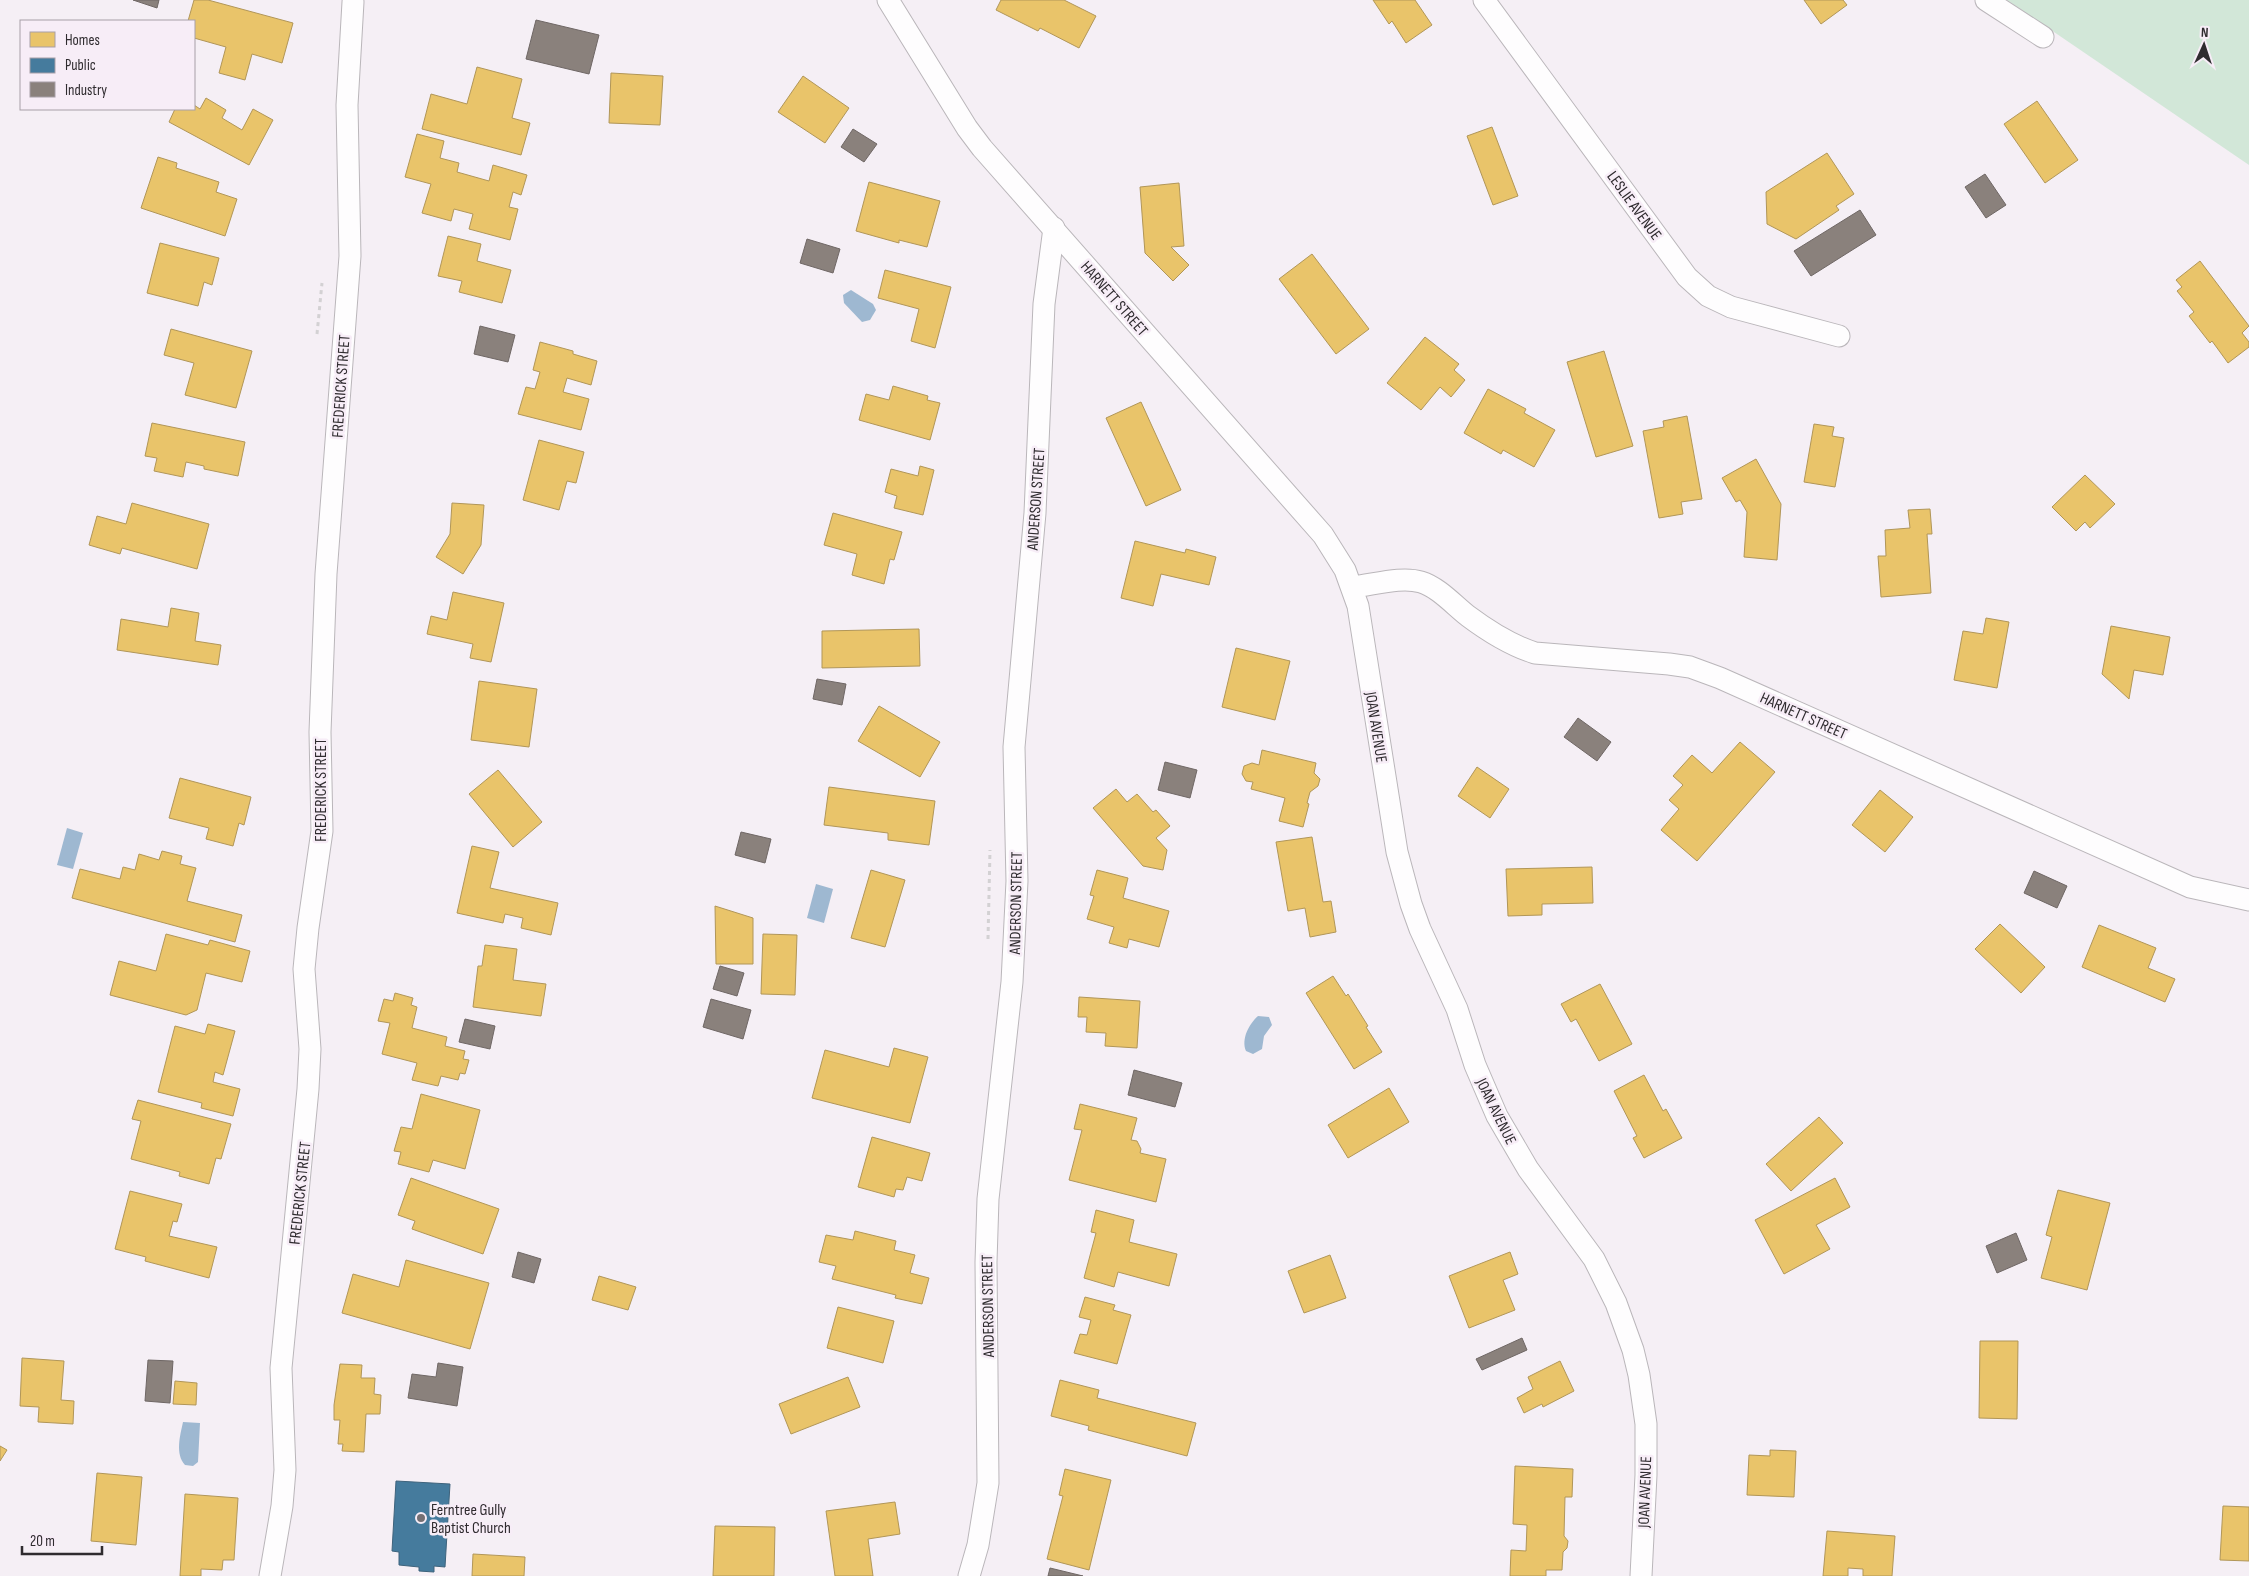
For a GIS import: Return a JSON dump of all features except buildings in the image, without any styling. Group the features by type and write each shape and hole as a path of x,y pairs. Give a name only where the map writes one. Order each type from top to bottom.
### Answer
{"street":[{"name":"HARNETT STREET","path":"888,0 982,148 1323,535 1338,558 1352,587 1362,629"},
{"name":"LESLIE AVENUE","path":"1484,0 1687,277 1708,296 1731,307 1839,336"},
{"path":"1986,0 2043,36"},
{"name":"FREDERICK STREET","path":"270,1576 282,1506 285,1470 281,1368 308,1089 310,1050 304,969 322,831 320,732 326,574 350,256 347,115 353,2"},
{"name":"ANDERSON STREET","path":"969,1576 978,1545 988,1483 986,1262 988,1199 1012,982 1017,881 1014,747 1035,513 1044,304 1054,228"},
{"name":"HARNETT STREET","path":"1352,587 1398,582 1421,582 1435,590 1470,618 1506,641 1528,650 1548,655 1690,667 1720,678 2190,887 2249,900"},
{"name":"JOAN AVENUE","path":"1362,629 1397,852 1414,912 1457,1009 1475,1065 1497,1116 1528,1169 1594,1259 1616,1304 1632,1350 1639,1375 1646,1424 1646,1476 1641,1576"}],"green space":[{"path":"2007,0 2249,0 2249,165"}],"water":[{"path":"851,290 873,304 876,310 870,320 862,322 844,303 843,295"},
{"path":"67,828 83,833 73,869 57,865"},
{"path":"816,884 833,889 824,923 807,918"},
{"path":"1258,1016 1269,1017 1272,1025 1264,1036 1262,1049 1253,1054 1246,1051 1244,1042 1249,1027"},
{"path":"183,1422 200,1423 198,1462 193,1466 185,1465 180,1456 179,1445"}],"place":[{"name":"Ferntree Gully Baptist Church","path":"421,1518"}]}
